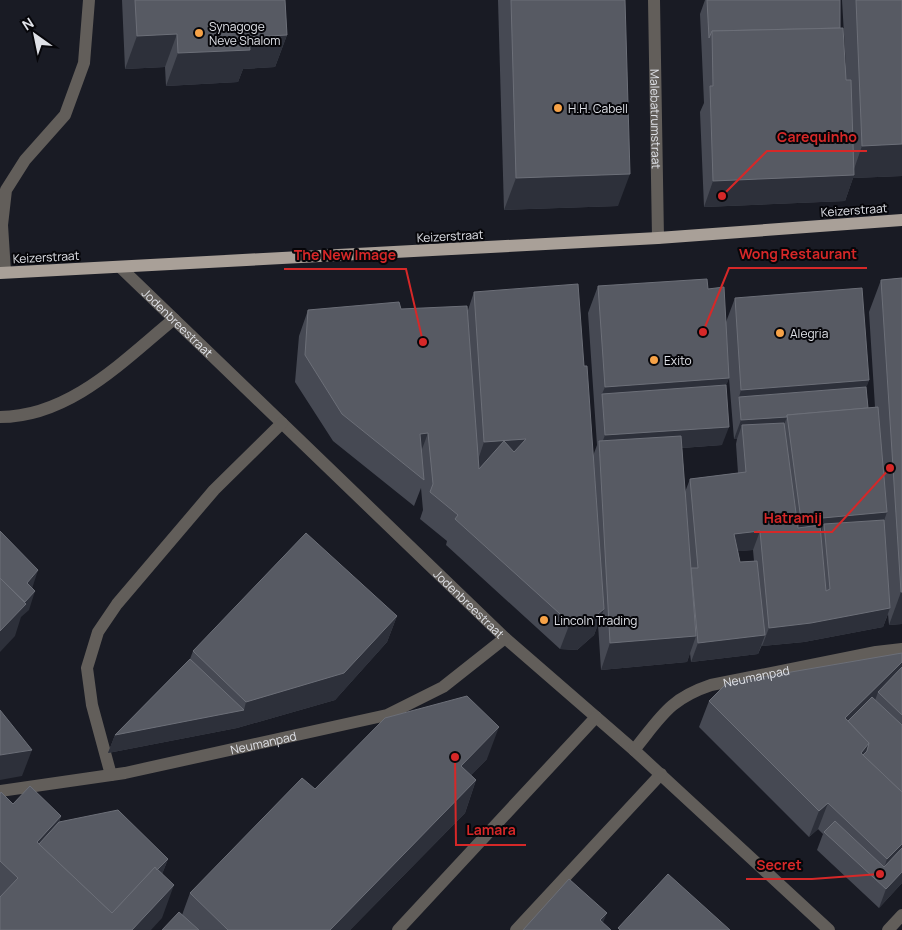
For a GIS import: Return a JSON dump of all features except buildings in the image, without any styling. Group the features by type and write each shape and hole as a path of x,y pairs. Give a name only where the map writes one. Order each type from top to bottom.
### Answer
{"main road":[{"name":"Keizerstraat","path":"3,272 658,238 902,220"}],"street":[{"path":"3,272 2,225 6,190 25,160 65,115 84,64 89,0"},
{"name":"Malebatrumstraat","path":"654,0 658,238"},
{"name":"Jodenbreestraat","path":"120,267 505,638 661,774 829,930"},
{"path":"0,417 46,409 100,381 174,319"},
{"path":"111,775 92,704 87,668 98,632 117,604 214,490 282,423"},
{"name":"Neumanpad","path":"0,791 111,775 388,715 443,687 505,638"},
{"name":"Neumanpad","path":"634,750 669,706 688,693 711,685 876,652 902,649"},
{"path":"406,927 596,717"},
{"path":"516,930 661,774"},
{"path":"888,930 902,915"}],"place":[{"name":"Synagoge Neve Shalom","path":"199,33"},
{"name":"H.H. Cabell","path":"558,108"},
{"name":"Carequinho","path":"722,196"},
{"name":"Wong Restaurant","path":"703,332"},
{"name":"Alegria","path":"780,333"},
{"name":"The New Image","path":"423,342"},
{"name":"Exito","path":"654,360"},
{"name":"Hatramij","path":"890,468"},
{"name":"Lincoln Trading","path":"544,620"},
{"name":"Lamara","path":"455,757"},
{"name":"Secret","path":"880,874"}]}
